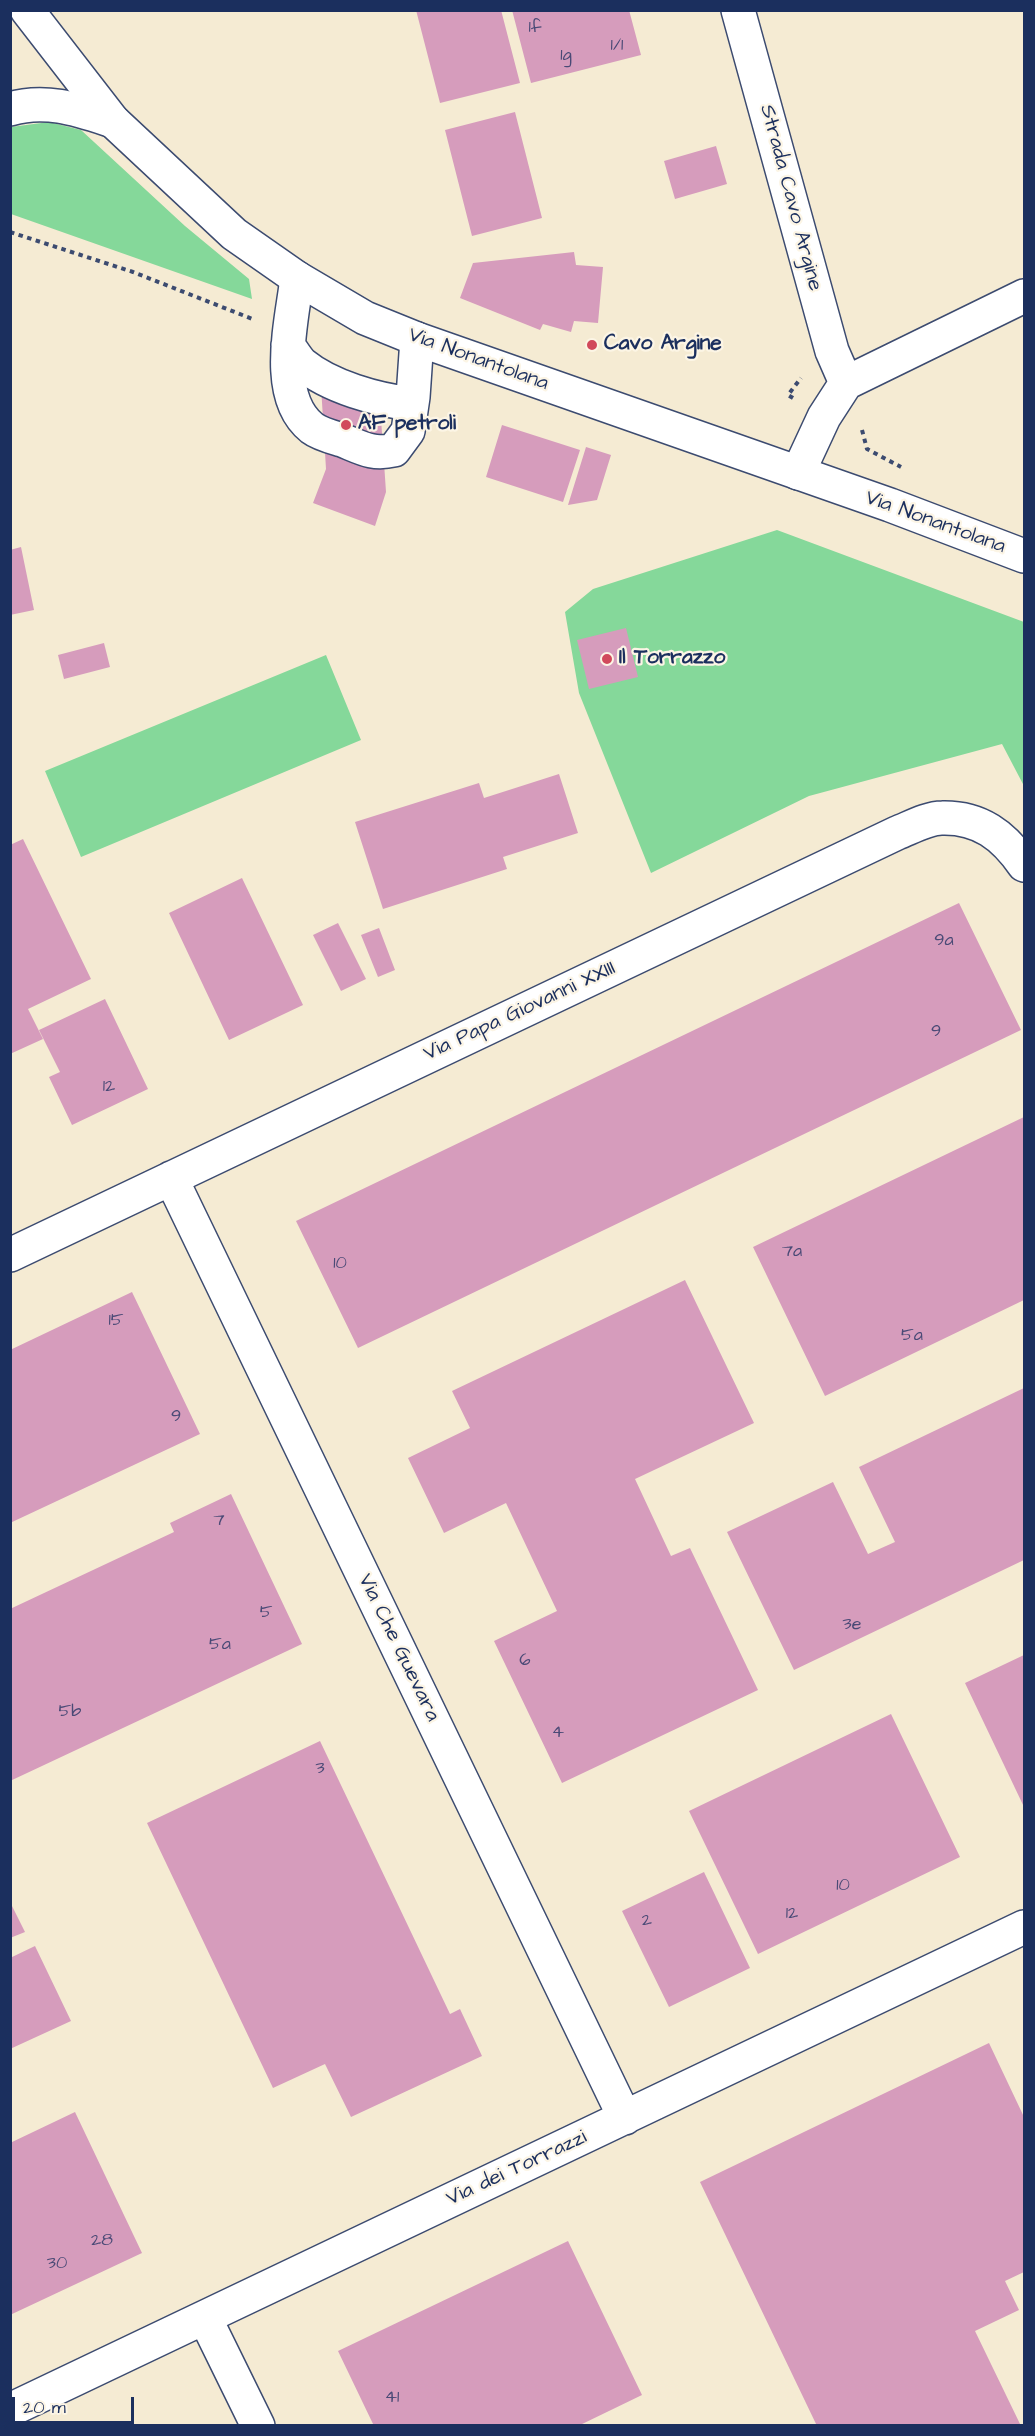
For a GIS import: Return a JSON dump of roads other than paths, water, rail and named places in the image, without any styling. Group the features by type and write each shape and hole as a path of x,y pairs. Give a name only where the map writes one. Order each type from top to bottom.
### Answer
{"street":[{"name":"Via Nonantolana","path":"27,10 113,121 234,234 297,278 365,318 417,339 890,505 1024,556"},
{"name":"Strada Cavo Argine","path":"738,10 832,351 846,383"},
{"path":"10,109 24,105 64,105 113,121"},
{"path":"297,278 288,345 288,379 293,398 310,426 319,433 378,453 394,450 408,430 417,339"},
{"path":"798,473 824,417 846,383 1024,296"},
{"path":"288,345 300,363 321,377 388,401 412,404"},
{"name":"Via Papa Giovanni XXIII","path":"10,1255 897,833 941,818 983,824 1011,846 1024,865"},
{"name":"Via Che Guevara","path":"171,1178 625,2118"},
{"name":"Via dei Torrazzi","path":"10,2410 1024,1928"},
{"path":"205,2318 258,2426"}],"place":[{"name":"Cavo Argine","path":"592,345"},
{"name":"AF petroli","path":"346,425"},
{"name":"Il Torrazzo","path":"607,659"}]}
